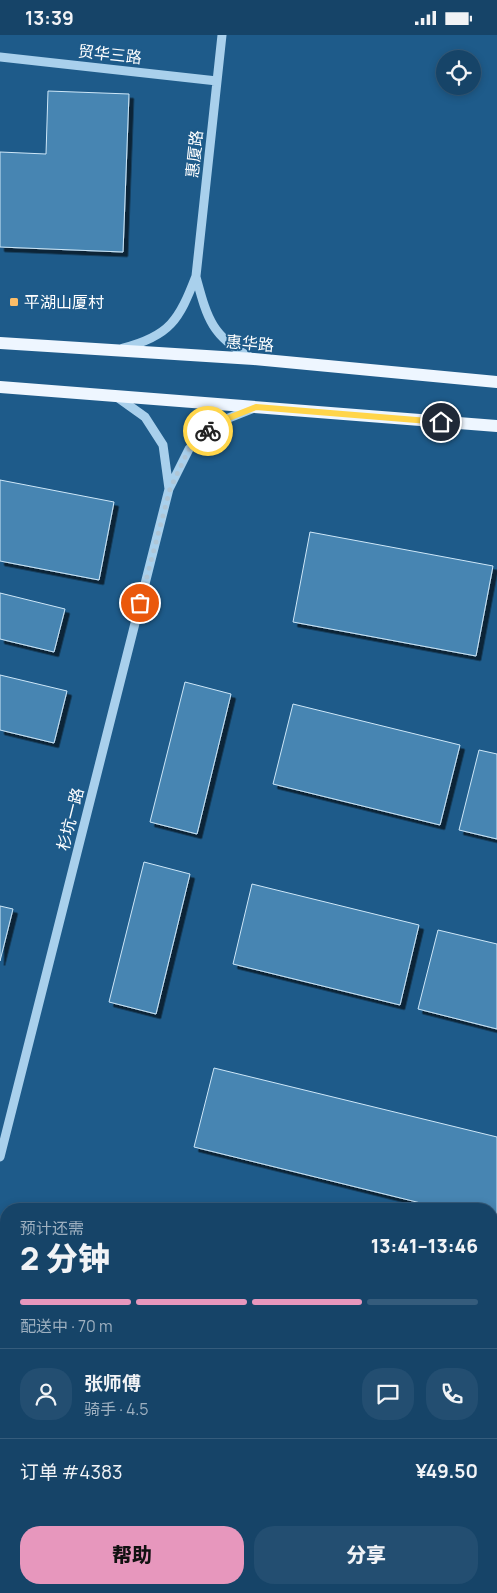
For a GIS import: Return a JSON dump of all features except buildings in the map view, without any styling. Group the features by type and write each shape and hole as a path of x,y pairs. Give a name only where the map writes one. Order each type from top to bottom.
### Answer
{"main road":[{"name":"惠华路","path":"0,343 254,359 497,382"},
{"path":"0,387 497,426"}],"street":[{"name":"惠厦路","path":"196,276 222,35"},
{"name":"贸华三路","path":"0,57 217,81"},
{"path":"116,349 147,342 170,327 184,306 196,276"},
{"path":"196,276 204,309 215,331 232,348 254,359"},
{"path":"116,396 146,417 163,445 170,489"},
{"path":"170,489 189,449 196,442 216,423 256,407"},
{"name":"杉坑一路","path":"0,1157 170,489"}],"way so far":[{"path":"140,603 170,489 189,449 208,431"}],"place":[{"name":"平湖山厦村","path":"14,302"}],"route":[{"path":"208,431 216,423 256,407 441,422"}]}
